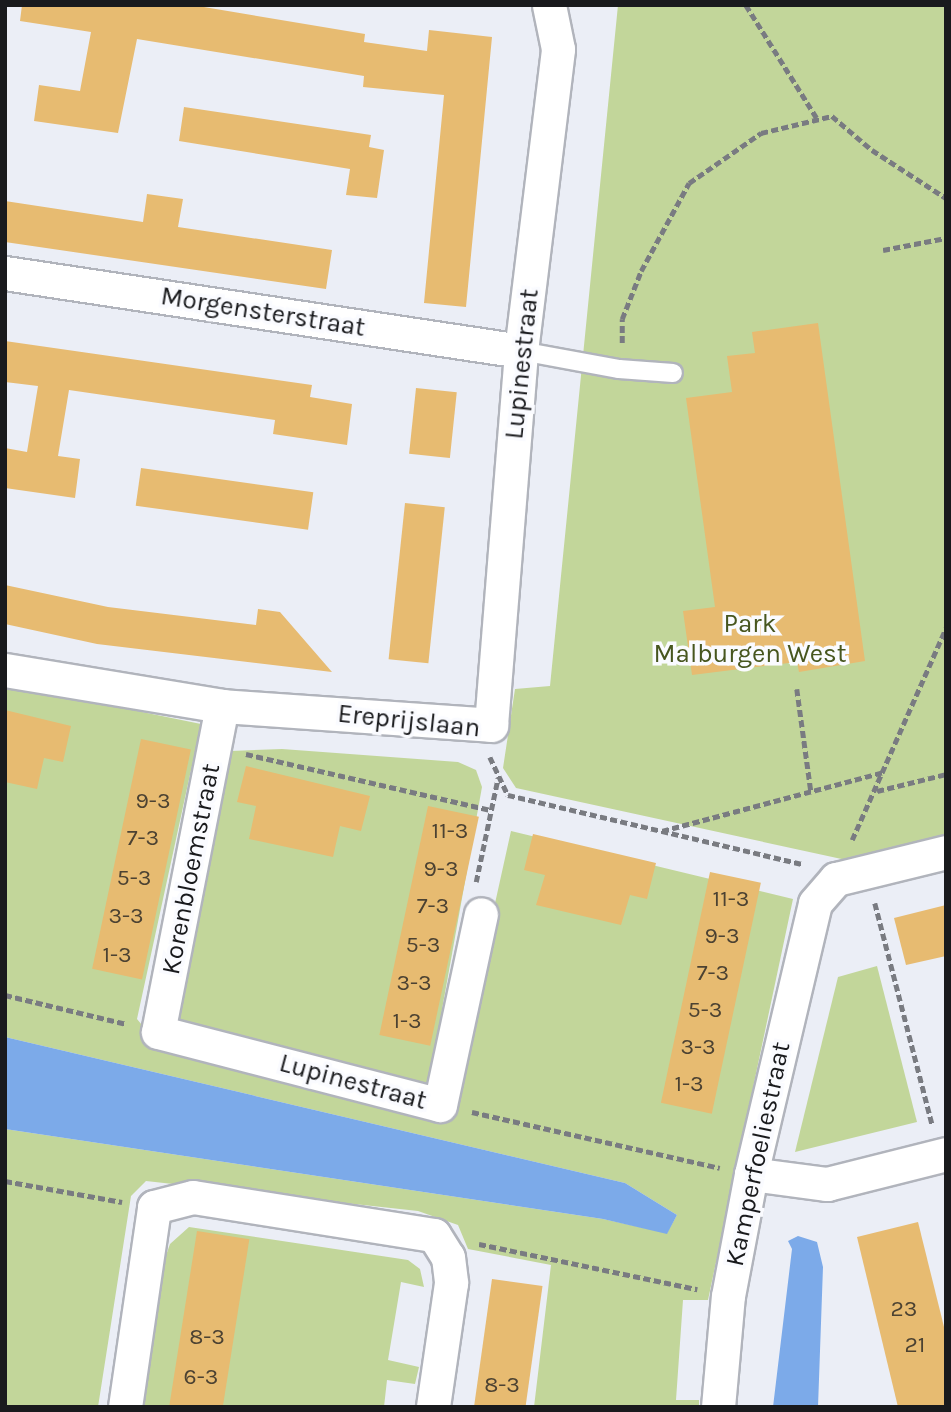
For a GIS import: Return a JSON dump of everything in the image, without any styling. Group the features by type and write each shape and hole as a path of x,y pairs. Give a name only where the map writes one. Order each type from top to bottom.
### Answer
{"street":[{"name":"Lupinestraat","path":"491,725 521,351 558,49 550,5"},
{"name":"Morgensterstraat","path":"5,273 521,351"},
{"name":"Ereprijslaan","path":"5,670 222,706 491,725"},
{"name":"Korenbloemstraat","path":"158,1032 222,706"},
{"path":"839,885 946,852"},
{"name":"Kamperfoeliestraat","path":"718,1407 728,1296 751,1174 839,885"},
{"name":"Lupinestraat","path":"158,1032 440,1105 481,914"},
{"path":"751,1174 827,1184 943,1155"},
{"path":"125,1407 154,1207 193,1197 434,1235 448,1256 451,1283 433,1407"}],"lane":[{"path":"521,351 618,369 673,373"}],"path":[{"path":"746,5 817,118"},
{"path":"618,369 622,319 641,271 690,183 761,133 832,116 872,150 946,198"},
{"path":"883,250 946,238"},
{"path":"943,1155 839,885 946,628"},
{"path":"797,690 811,791"},
{"name":"Ereprijslaan","path":"491,725 490,765 509,795 805,865 839,885"},
{"path":"216,747 491,810"},
{"path":"661,831 884,772"},
{"path":"876,792 946,774"},
{"path":"481,914 472,903 498,778"},
{"path":"5,995 158,1032"},
{"path":"440,1105 751,1174"},
{"path":"5,1181 154,1207"},
{"path":"434,1235 728,1296"}],"green space":[{"name":"Park Malburgen West","path":"618,5 946,5 946,842 860,863 516,788 503,768 515,689 550,686"},
{"path":"5,684 201,724 137,1019 151,1036 450,1107 511,831 793,899 708,1300 683,1300 676,1400 699,1400 699,1407 534,1407 551,1265 468,1249 458,1225 418,1211 146,1181 131,1196 98,1407 5,1407 5,1129 603,1219 667,1233 677,1215 625,1183 5,1037"},
{"path":"282,749 458,762 476,770 482,787 427,1093 172,1032 231,751"},
{"path":"877,966 917,1122 795,1152 838,977"},
{"path":"189,1227 408,1260 420,1269 424,1287 401,1282 388,1360 419,1367 415,1384 387,1380 384,1407 143,1407 162,1267 170,1244"}],"water":[{"path":"5,1037 625,1183 677,1215 667,1234 603,1219 5,1129"},
{"path":"798,1236 817,1242 823,1267 818,1407 773,1407 792,1249 788,1241"}],"building":[{"path":"22,5 192,5 365,34 364,42 427,51 429,30 492,37 466,307 424,303 444,95 363,87 364,76 137,39 118,133 34,121 39,85 80,91 91,32 20,21"},
{"path":"184,107 371,135 369,147 384,150 377,198 346,195 350,169 179,141"},
{"path":"147,194 183,199 178,227 332,250 326,289 5,242 5,201 143,222"},
{"path":"818,323 865,661 799,672 797,662 692,675 683,611 715,607 686,398 732,392 727,356 755,353 752,332"},
{"path":"5,341 312,385 310,397 352,404 347,445 273,434 275,420 69,390 58,456 80,459 75,498 5,488 5,448 27,452 38,386 5,382"},
{"path":"416,388 457,392 450,458 409,454"},
{"path":"141,468 313,492 308,530 136,506"},
{"path":"405,503 445,507 428,663 389,659"},
{"path":"5,585 108,607 256,625 258,609 280,612 332,672 97,644 5,624"},
{"path":"5,710 71,726 63,762 44,758 37,789 5,782"},
{"path":"141,739 191,750 142,979 92,969"},
{"path":"246,766 370,796 361,831 340,826 333,857 249,839 256,806 237,802"},
{"path":"428,806 479,817 430,1046 379,1035"},
{"path":"533,834 656,863 647,899 630,895 621,925 536,905 545,875 524,870"},
{"path":"710,872 761,883 712,1114 661,1103"},
{"path":"946,905 946,956 906,965 894,918"},
{"path":"918,1222 946,1335 946,1407 898,1407 857,1237"},
{"path":"197,1231 249,1239 223,1407 169,1407"},
{"path":"492,1279 543,1286 526,1407 474,1407"}]}
